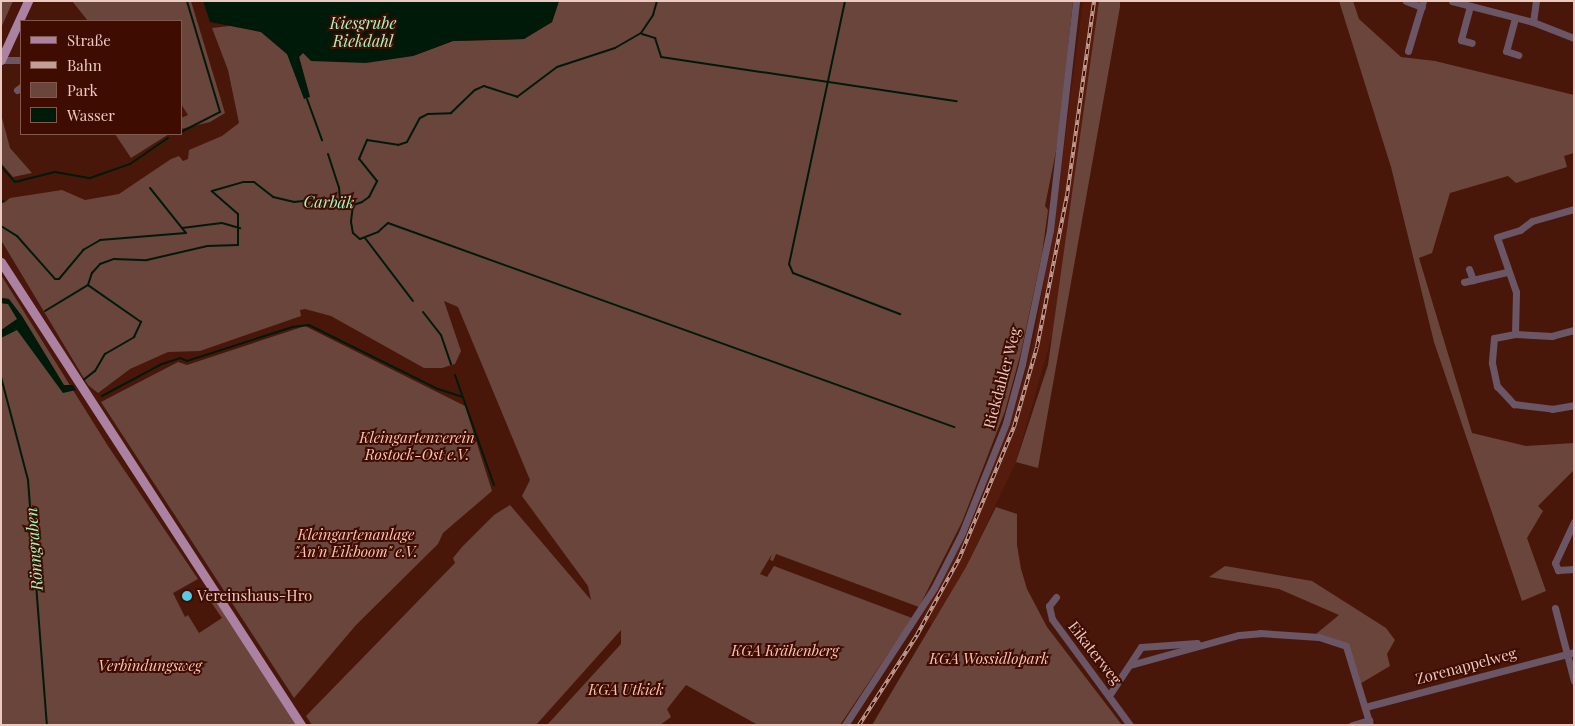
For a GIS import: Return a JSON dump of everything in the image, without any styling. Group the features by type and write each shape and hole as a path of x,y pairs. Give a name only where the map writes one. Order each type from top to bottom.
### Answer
{"main road":[{"path":"1,60 28,1"},
{"path":"1,262 300,725"}],"street":[{"name":"Riekdahler Weg","path":"845,725 934,588 962,533 1006,423 1022,364 1050,230 1076,1"},
{"path":"1406,1 1422,4 1408,51"},
{"path":"1452,1 1533,22 1574,38"},
{"path":"1533,22 1536,1"},
{"path":"1470,6 1458,40 1472,43"},
{"path":"1515,18 1506,51 1518,55"},
{"path":"1,60 20,60"},
{"path":"1515,334 1516,292 1507,272 1497,237 1527,226 1532,221 1574,209"},
{"path":"1469,269 1472,280"},
{"path":"1464,282 1507,272"},
{"path":"1574,330 1552,336 1515,334 1494,338 1493,374 1503,396 1525,408 1574,405"},
{"path":"1574,522 1555,563 1558,570 1574,569"},
{"name":"Eikaterweg","path":"1056,597 1049,606 1052,619 1110,694 1130,725"},
{"path":"1555,608 1570,653 1574,681"},
{"path":"1110,694 1142,647 1202,643 1260,633 1318,637 1341,643 1348,651 1369,723 1352,725"},
{"path":"1130,665 1202,643"},
{"name":"Zorenappelweg","path":"1365,707 1570,653"}],"shaded area":[{"path":"1083,1 1106,1 1055,325 1016,462 966,567 932,624 920,620 954,559 982,497 1021,389 1033,343 1053,230"}],"green space":[{"path":"1,1 13,1 1,28"},
{"path":"72,1 191,1 225,113 210,122 182,129 182,118 188,115 182,106 182,20 87,20"},
{"path":"559,1 1073,1 1058,141 1045,206 1048,210 1042,254 1021,352 1005,411 962,522 919,607 776,554 773,561 770,560 772,554 760,574 767,577 774,566 912,618 840,725 758,725 686,685 667,709 671,717 660,725 547,725 621,644 621,630 536,725 312,725 306,716 455,563 453,558 462,547 494,515 510,505 591,600 588,586 522,496 530,480 458,307 444,301 461,351 455,364 442,368 424,368 331,316 305,309 300,310 301,316 200,351 168,352 130,369 98,393 88,385 1,240 1,200 4,203 10,198 62,190 85,200 119,194 171,159 179,156 183,161 188,159 189,150 222,136 239,123 228,70 212,28 238,25 261,32 287,54 310,97 299,57 303,53 413,56 453,41 524,39 552,22"},
{"path":"1099,1 1120,1 1120,7 1038,468 1016,462 1048,365"},
{"path":"1339,1 1353,1 1359,19 1401,57 1435,61 1574,95 1574,153 1564,156 1567,167 1516,183 1508,176 1450,193 1432,253 1419,258 1472,433 1526,446 1574,443 1574,470 1538,506 1543,511 1527,538 1546,591 1522,601 1434,342 1391,167"},
{"path":"1,114 10,148 32,173 13,177 1,163"},
{"path":"116,135 167,135 131,158"},
{"name":"Verbindungsweg","path":"1,275 108,446 198,579 173,593 185,617 188,615 199,633 222,618 211,602 218,603 296,725 1,725 1,303 8,304 9,299 1,298"},
{"path":"305,326 465,406 492,491 443,533 438,544 356,625 294,698 101,402 178,362 187,365"},
{"name":"KGA Wossidlopark","path":"996,507 1017,514 1017,545 1021,569 1027,589 1047,627 1122,725 872,725 966,567"},
{"path":"1225,566 1312,581 1386,628 1395,640 1387,654 1390,666 1358,685 1348,651 1316,634 1339,615 1279,589 1209,577"}],"water":[{"name":"Kiesgrube Riekdahl","path":"203,1 559,1 552,22 524,39 453,41 413,56 366,63 311,61 303,53 299,57 310,97 304,99 287,54 261,32 210,22"},
{"path":"1,298 9,299 22,316 64,385 73,385 76,390 63,393 17,330 1,338 1,330 17,319 8,304 1,303"}],"waterway":[{"path":"182,131 220,112 187,1"},
{"name":"Carbäk","path":"45,311 88,285 92,273 100,264 114,259 147,260 207,246 238,245 238,214 212,191 244,182 254,182 273,197 294,202 324,199 353,205 362,202 369,197 377,181 359,159 367,140 398,145 407,142 420,118 428,114 451,113 475,90 484,86 517,97 557,67 615,48 641,33 653,15 657,1"},
{"path":"845,1 789,264 793,273 900,314"},
{"path":"642,34 655,38 661,57 957,101"},
{"path":"307,99 322,140"},
{"path":"1,166 15,182 55,172 90,178 130,164 168,138"},
{"path":"328,154 339,187 340,202"},
{"path":"150,188 182,228 222,223 240,228"},
{"path":"353,205 351,222 353,233 360,239 378,232 388,223 954,427"},
{"path":"1,226 17,236 55,279 59,279 83,250 100,240 186,233 182,228"},
{"path":"365,238 413,301"},
{"path":"82,381 95,371 105,354 134,337 141,322 88,285"},
{"path":"423,312 441,335 451,364"},
{"path":"102,396 162,364 180,358 187,361 292,327 309,325 438,389 462,397"},
{"path":"455,375 494,485"},
{"name":"Rönngraben","path":"1,377 28,480 47,725"}],"railway":[{"path":"859,725 917,635 959,559 1014,427 1037,347 1067,196 1094,1"}],"place":[{"name":"Vereinshaus-Hro","path":"187,596"}],"park label":[{"name":"Kleingartenverein Rostock-Ost e.V.","path":"417,446"},
{"name":"Kleingartenanlage \"An'n Eikboom\" e.V.","path":"356,542"},
{"name":"KGA Krähenberg","path":"785,651"},
{"name":"KGA Utkiek","path":"626,690"}]}
